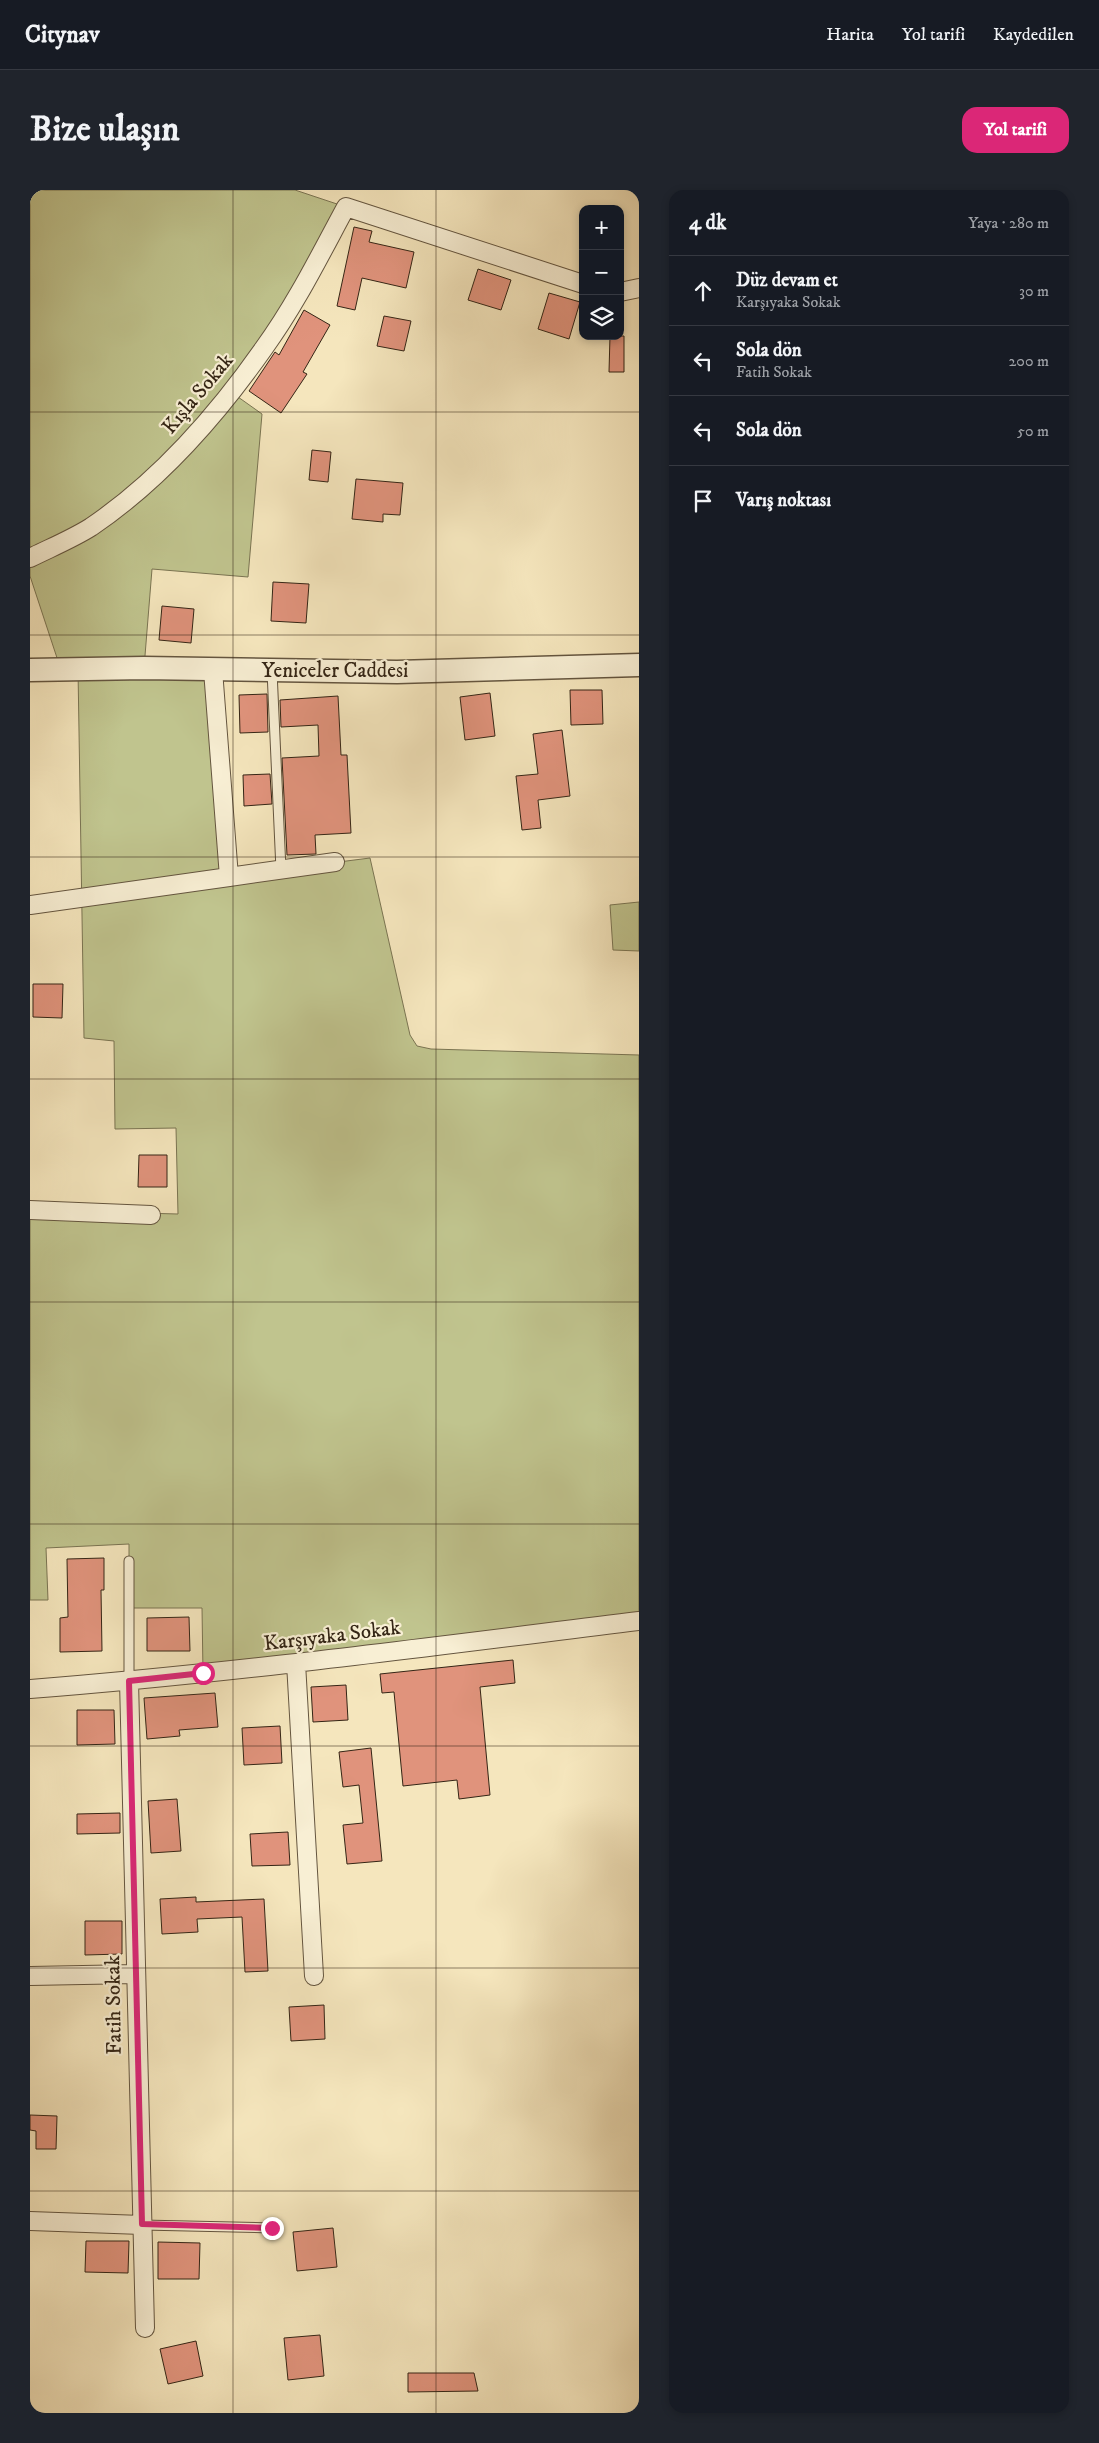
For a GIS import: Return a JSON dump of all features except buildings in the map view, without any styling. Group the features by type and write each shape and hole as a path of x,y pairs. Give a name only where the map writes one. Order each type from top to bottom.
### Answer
{"street":[{"name":"Kışla Sokak","path":"30,558 90,527 119,506 148,481 196,433 235,388 265,347 306,280 346,207 579,283"},
{"path":"624,291 639,288"},
{"name":"Yeniceler Caddesi","path":"30,670 144,668 397,672 639,665"},
{"path":"212,670 229,876"},
{"path":"30,905 335,862"},
{"path":"30,1210 151,1214"},
{"name":"Karşıyaka Sokak","path":"30,1689 129,1681 296,1663 639,1621"},
{"path":"296,1663 314,1976"},
{"name":"Fatih Sokak","path":"129,1681 145,2328"},
{"path":"30,1976 136,1974"},
{"path":"30,2221 142,2224"}],"lane":[{"path":"272,670 281,870"},
{"path":"129,1562 129,1681"},
{"path":"142,2224 272,2228"}],"green space":[{"path":"30,190 295,190 346,207 231,392 262,414 248,577 152,569 144,668 213,670 229,876 370,858 410,1035 417,1046 431,1049 639,1055 639,1621 203,1673 202,1608 129,1608 129,1544 46,1548 48,1600 30,1600 30,1210 178,1214 176,1128 115,1129 114,1041 84,1038 78,670 61,670 30,576"},
{"path":"639,902 639,951 613,950 610,905"}],"route":[{"path":"203,1673 129,1681 142,2224 272,2228"}]}
